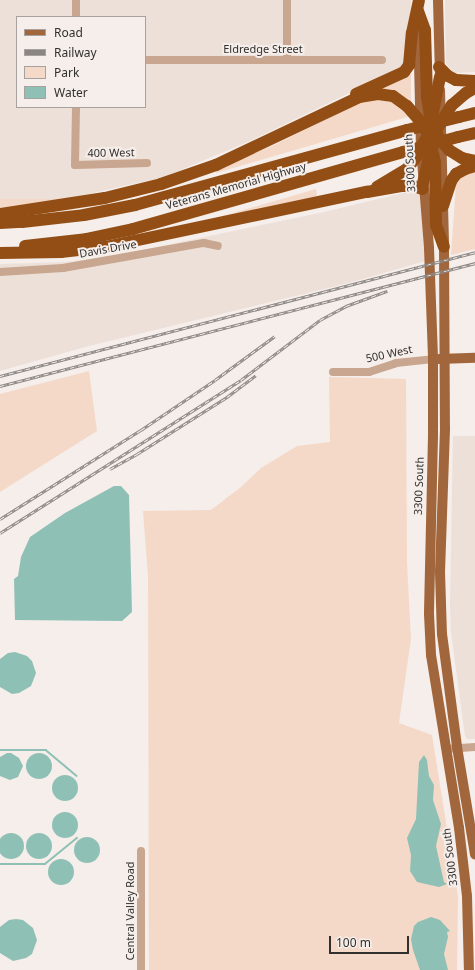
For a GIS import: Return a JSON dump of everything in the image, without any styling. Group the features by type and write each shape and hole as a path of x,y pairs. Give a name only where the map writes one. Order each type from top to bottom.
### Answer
{"highway":[{"path":"322,114 367,88 404,72 410,63 412,32 419,4"},
{"path":"419,4 425,30 427,97 434,162 436,225 444,247"},
{"path":"0,253 61,252 105,247 367,192 402,186 423,186 440,72 456,80 475,81"},
{"path":"367,192 403,172 414,161 431,133 458,99 475,88"},
{"path":"0,214 105,198 161,184 216,164 359,97 378,94 393,96 412,110 431,133 455,155 475,161"},
{"name":"Veterans Memorial Highway","path":"0,223 84,215 135,205 407,130 475,113"},
{"name":"Veterans Memorial Highway","path":"0,248 86,239 133,229 475,133"},
{"path":"443,206 451,182 456,174 465,168 475,166"}],"main road":[{"path":"438,0 440,72"},
{"path":"431,133 443,206 444,247 441,621 443,654 475,855"},
{"name":"3300 South","path":"423,186 428,248 433,359 433,436 428,614 432,655 459,828 466,888 469,970"},
{"name":"500 West","path":"433,359 475,358"}],"street":[{"path":"76,0 76,16"},
{"path":"287,60 288,0"},
{"name":"Eldredge Street","path":"146,60 382,60"},
{"name":"400 West","path":"76,108 75,164 147,163"},
{"name":"Davis Drive","path":"0,272 63,268 204,243 218,246"},
{"name":"500 West","path":"333,372 369,372 396,363 433,359"},
{"path":"446,749 457,747 475,747"},
{"name":"Central Valley Road","path":"141,851 141,970"}],"shaded area":[{"path":"0,0 411,0 409,56 401,68 252,140 164,177 57,201 0,204"},
{"path":"445,0 475,0 475,72 454,73 446,64"},
{"path":"420,189 425,261 349,283 85,347 0,371 0,264 66,262 109,257 324,212"},
{"path":"453,436 475,436 475,739 467,739 465,736 451,632 450,606"}],"green space":[{"path":"411,70 411,103 377,90"},
{"path":"384,100 395,103 411,116 216,173 215,170 272,146 359,103 365,101"},
{"path":"475,171 475,249 451,255 456,184 459,178"},
{"path":"316,189 317,196 202,222"},
{"path":"0,199 62,199 0,209"},
{"path":"89,371 97,431 0,492 0,394"},
{"path":"329,377 406,379 407,562 411,639 399,723 432,735 458,897 457,970 149,970 148,576 143,511 211,510 241,487 261,468 297,446 330,442"}],"water":[{"path":"114,486 121,486 129,495 132,612 122,621 15,620 14,579 18,576 21,557 30,537 65,513"},
{"path":"15,652 27,656 32,661 36,673 31,686 19,693 12,694 0,687 0,659 8,653"},
{"path":"7,753 11,753 19,758 23,766 18,777 10,780 0,776 0,757"},
{"path":"39,753 48,757 52,766 48,775 39,779 30,775 26,766 30,757"},
{"path":"424,755 427,760 429,776 434,785 433,800 441,824 436,846 444,882 447,884 439,887 417,882 410,871 411,855 407,838 416,819 419,762"},
{"path":"65,775 74,779 78,788 74,797 65,801 56,797 52,788 56,779"},
{"path":"65,812 74,816 78,825 74,834 65,838 56,834 52,825 56,816"},
{"path":"39,833 48,837 52,846 48,855 39,859 30,855 26,846 30,837"},
{"path":"6,834 16,834 23,841 23,851 16,858 6,858 -1,851 -1,841"},
{"path":"87,837 96,841 100,850 96,859 87,863 78,859 74,850 78,841"},
{"path":"61,859 70,863 74,872 70,881 61,885 52,881 48,872 52,863"},
{"path":"431,917 440,920 450,931 447,932 448,937 444,954 448,970 420,970 413,950 411,939 414,926 418,922"},
{"path":"9,920 23,920 33,928 37,940 32,954 26,958 13,961 0,953 0,927"}],"waterway":[{"path":"0,750 46,750 77,776"},
{"path":"0,864 45,864 77,838"}],"railway":[{"path":"0,376 475,252"},
{"path":"0,386 475,263"},
{"path":"0,533 241,380 320,320 346,306 387,291"},
{"path":"0,519 141,430 215,380 275,336"},
{"path":"110,469 137,454 227,397 256,375"}]}
